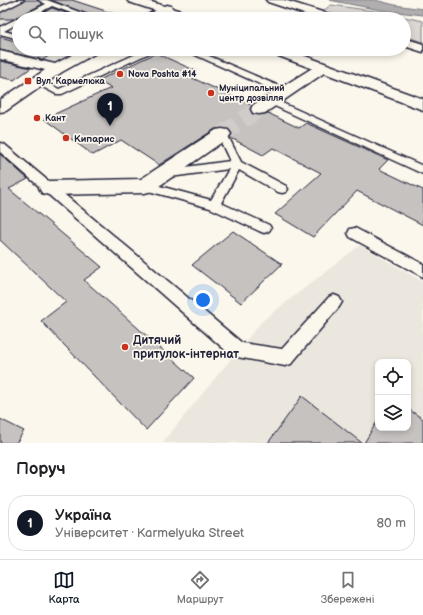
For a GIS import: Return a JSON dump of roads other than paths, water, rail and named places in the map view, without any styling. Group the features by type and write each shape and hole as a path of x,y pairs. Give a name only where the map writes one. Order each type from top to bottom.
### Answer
{"street":[{"path":"133,0 175,12"},
{"path":"272,0 309,12"},
{"path":"162,12 167,9"},
{"path":"411,44 423,48"},
{"path":"0,55 57,69"},
{"path":"0,107 57,69 81,56"},
{"path":"291,56 423,106"},
{"path":"265,105 322,68"},
{"path":"49,188 145,186 222,134"}],"lane":[{"path":"0,10 21,0"},
{"path":"41,0 75,12"},
{"path":"36,12 52,4"},
{"path":"0,31 12,24"},
{"path":"0,31 12,35"},
{"path":"38,82 59,92 139,56"},
{"path":"202,56 285,92"},
{"path":"265,105 423,170"},
{"path":"222,134 237,164 282,189"},
{"path":"0,146 238,350 285,358 334,302"},
{"path":"163,174 237,164"},
{"path":"214,205 237,164"},
{"path":"145,186 214,205 264,228"},
{"path":"355,233 423,271"}],"tunnel":[{"path":"222,134 259,109"}],"place":[{"name":"Nova Poshta #14","path":"120,74"},
{"name":"Вул. Кармелюка","path":"28,81"},
{"name":"Муніципальний центр дозвілля","path":"211,93"},
{"name":"Кант","path":"37,118"},
{"name":"Україна","path":"110,126"},
{"name":"Кипарис","path":"66,138"},
{"name":"Дитячий притулок-інтернат","path":"125,347"}]}
